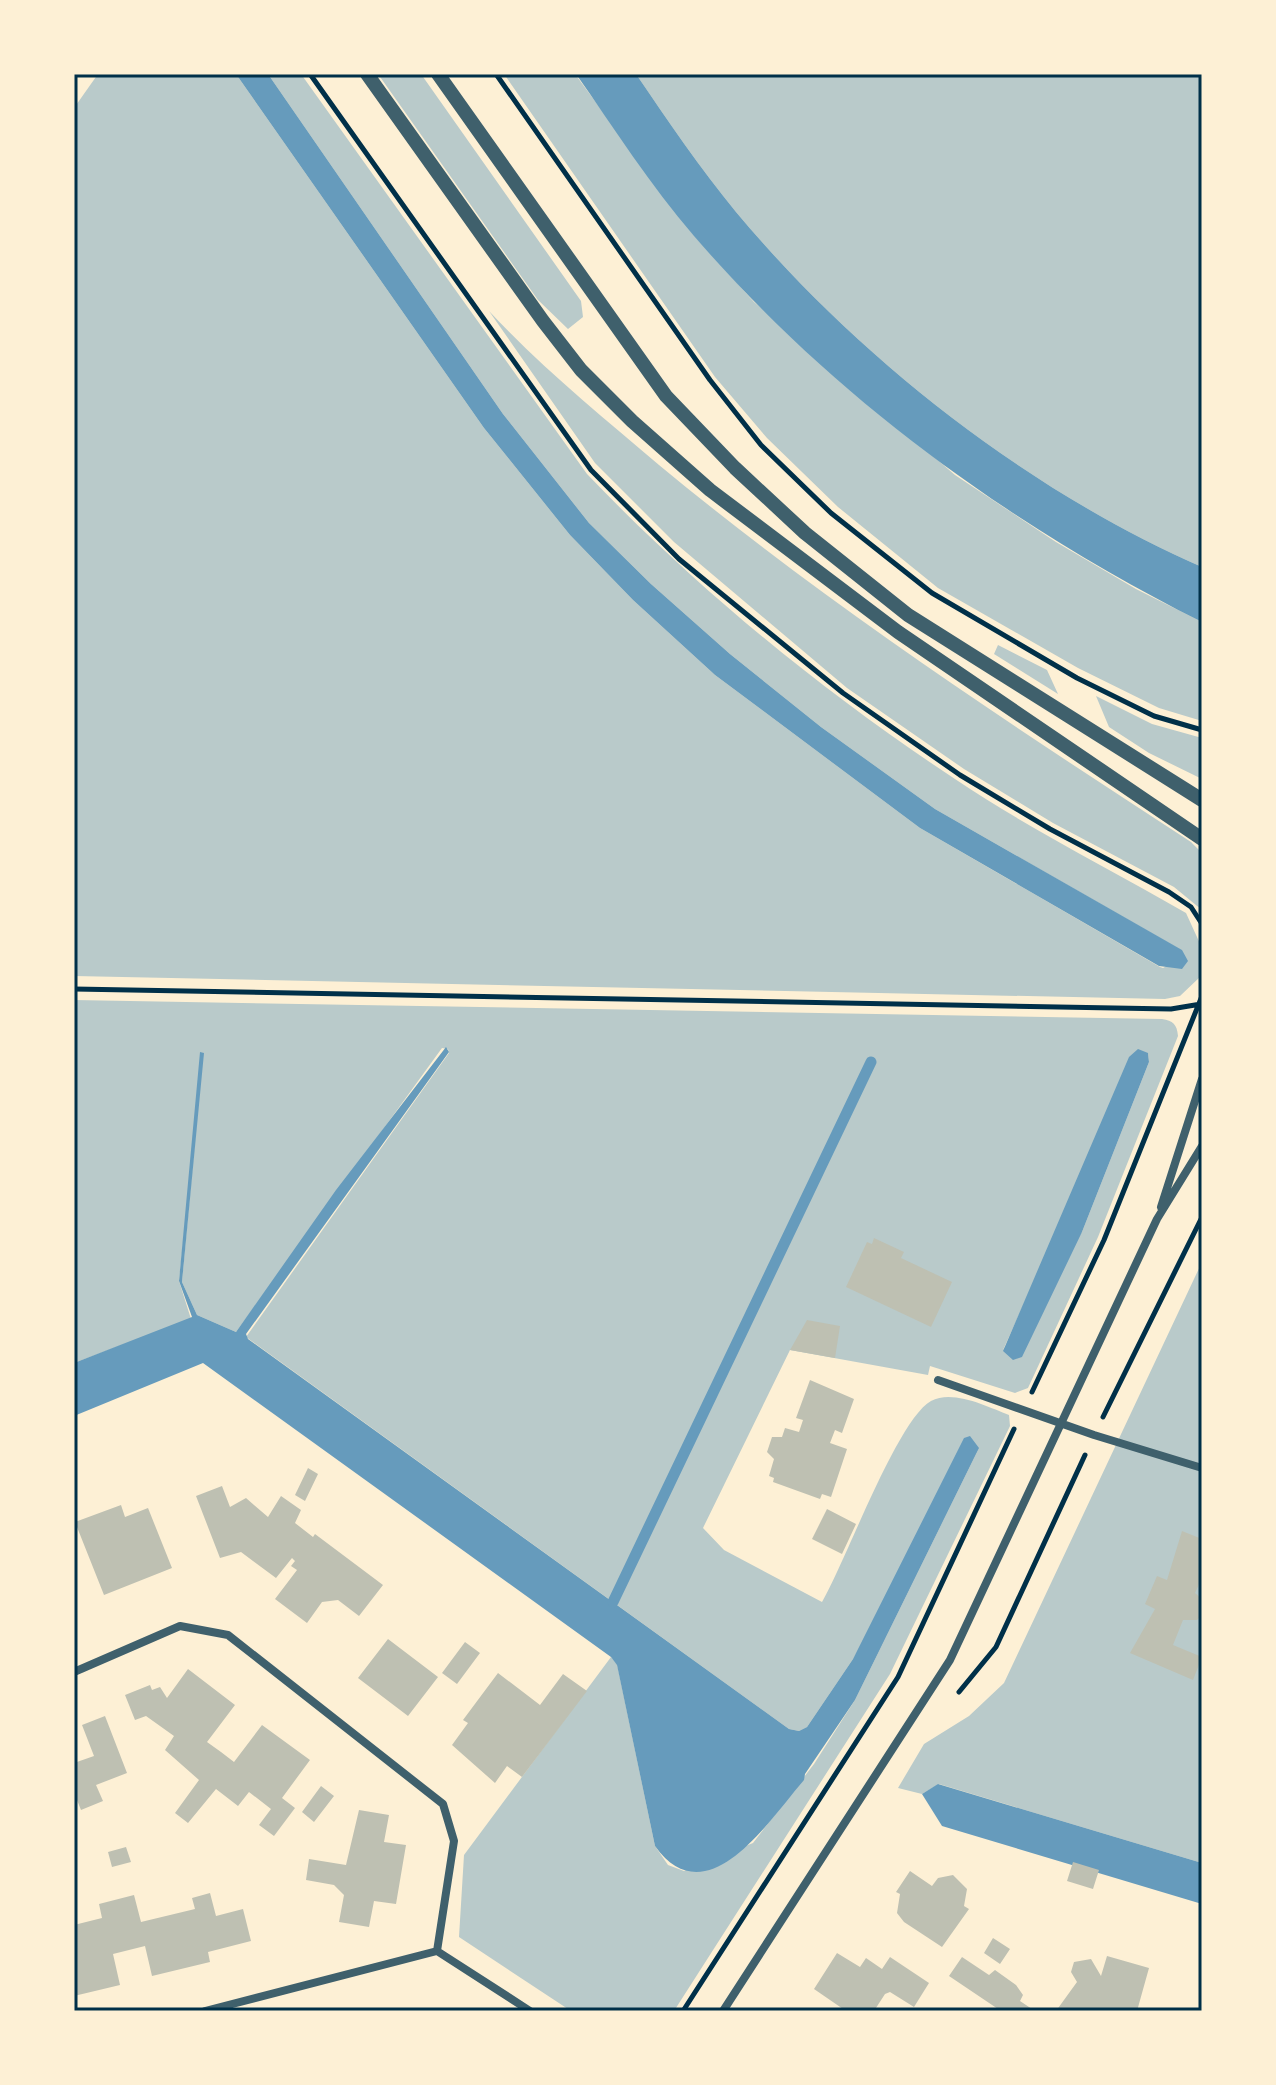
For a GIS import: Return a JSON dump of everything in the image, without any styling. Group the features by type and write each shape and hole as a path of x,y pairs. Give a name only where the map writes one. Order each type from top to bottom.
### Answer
{"street":[{"path":"367,74 543,321 581,370 632,421 710,490 814,570 1202,839"},
{"path":"438,74 666,396 735,468 805,533 908,615 1202,800"},
{"path":"1157,1219 1202,1079"},
{"path":"723,2011 950,1660 1157,1219 1202,1146"},
{"path":"938,1380 1094,1435 1202,1468"},
{"path":"74,1672 180,1626 228,1635 443,1804 454,1841 437,1951"},
{"path":"205,2011 437,1951 530,2011"}],"path":[{"path":"310,74 591,470 679,559 843,693 960,775 1050,829 1169,892 1191,907 1202,924"},
{"path":"496,74 710,380 761,445 831,513 932,593 1077,678 1154,716 1202,730"},
{"path":"74,989 1140,1008 1200,1004"},
{"path":"683,2011 898,1677 1104,1240 1202,996"},
{"path":"956,1696 996,1647 1094,1435 1202,1217"}],"shaded area":[{"path":"98,74 236,74 484,428 570,535 633,600 715,675 920,828 1160,967 1183,957 1181,950 935,809 821,727 730,654 651,584 589,523 503,414 268,74 301,74 587,474 717,598 857,711 1011,815 1186,913 1202,948 1201,976 1180,996 1165,999 74,976 74,108"},
{"path":"378,74 421,74 581,301 583,317 568,329 538,300"},
{"path":"504,74 575,74 692,233 754,302 955,475 1056,542 1136,589 1202,622 1202,721 1159,708 1078,668 938,588 838,507 767,438 715,377"},
{"path":"636,74 1202,74 1202,567 1137,536 1010,460 891,368 784,266 736,212"},
{"path":"489,311 529,352 593,409 787,566 987,707 1191,842 1202,853 1202,910 1174,887 1053,823 964,769 847,688 674,542 595,463"},
{"path":"998,645 1047,670 1058,694 994,654"},
{"path":"1096,696 1152,724 1202,738 1202,779 1149,753 1109,727"},
{"path":"74,1000 1162,1019 1172,1022 1177,1029 1178,1036 1098,1237 1028,1388 1015,1393 930,1366 928,1375 790,1350 703,1528 724,1550 822,1602 888,1462 918,1413 931,1401 960,1398 1009,1415 1010,1426 890,1674 674,2011 571,2011 459,1937 464,1855 611,1657 617,1664 655,1846 668,1865 684,1871 753,1843 814,1764 855,1700 979,1448 853,1659 807,1727 799,1731 789,1729 246,1337 449,1053 448,1049 442,1048 236,1332 197,1315 182,1282 203,1053 179,1281 191,1319 74,1363","holes":["1148,1053 1149,1062 1082,1232 1003,1350 1059,1226"]},
{"path":"1202,1262 1202,1863 939,1784 922,1794 898,1788 924,1744 969,1716 1004,1683"}],"water":[{"path":"236,74 268,74 503,414 589,523 651,584 730,654 821,727 935,809 1182,950 1188,961 1182,969 1159,966 920,828 715,675 633,600 570,535 484,428"},
{"path":"576,74 636,74 736,212 784,266 891,368 950,416 1010,460 1073,500 1137,536 1202,567 1202,622 1062,544 994,500 866,404 748,295 694,236 647,177"},
{"path":"446,1047 449,1052 246,1334 248,1339 789,1729 799,1731 807,1727 853,1659 964,1438 970,1436 979,1448 855,1700 804,1780 774,1817 736,1855 716,1867 695,1872 675,1866 655,1846 617,1665 611,1657 203,1363 74,1416 74,1363 192,1317 179,1281 200,1052 204,1053 182,1282 197,1315 236,1332 336,1190"},
{"path":"1138,1049 1148,1053 1149,1062 1082,1232 1022,1357 1013,1360 1003,1351 1129,1057"},
{"path":"938,1784 1202,1863 1202,1904 942,1826 922,1794"}],"building":[{"path":"874,1238 904,1252 901,1258 952,1282 931,1327 846,1287 867,1242 872,1244"},
{"path":"807,1320 840,1326 835,1358 790,1350"},
{"path":"810,1380 854,1399 842,1433 835,1430 830,1443 847,1449 831,1497 822,1494 820,1499 773,1482 774,1478 769,1476 774,1459 767,1452 772,1437 782,1437 785,1428 799,1432 803,1420 796,1418"},
{"path":"308,1468 318,1474 305,1501 295,1495"},
{"path":"222,1486 230,1507 246,1498 268,1517 281,1496 301,1510 295,1523 313,1537 315,1534 383,1585 359,1616 338,1600 322,1602 307,1623 275,1599 297,1570 291,1566 295,1561 292,1558 276,1578 241,1552 220,1558 196,1496"},
{"path":"121,1505 125,1517 148,1508 172,1568 104,1595 75,1522"},
{"path":"827,1509 856,1524 842,1554 812,1539"},
{"path":"1182,1531 1202,1539 1202,1578 1195,1593 1202,1599 1202,1615 1197,1620 1183,1620 1173,1645 1202,1657 1193,1680 1130,1653 1155,1609 1145,1604 1157,1576 1167,1580"},
{"path":"388,1639 438,1677 408,1716 358,1678"},
{"path":"465,1642 480,1653 457,1684 442,1673"},
{"path":"188,1669 235,1705 207,1742 234,1762 262,1725 310,1760 282,1798 295,1808 274,1836 259,1825 271,1809 249,1792 238,1806 216,1789 188,1823 175,1813 199,1780 165,1750 174,1736 146,1716 135,1720 125,1695 150,1685 152,1690 160,1687 167,1698"},
{"path":"498,1673 540,1705 563,1674 587,1691 522,1777 507,1766 495,1783 452,1745 468,1723 463,1720"},
{"path":"105,1716 127,1773 96,1785 103,1801 81,1810 77,1800 74,1801 74,1763 94,1756 82,1725"},
{"path":"321,1786 334,1796 314,1822 302,1812"},
{"path":"359,1810 389,1815 384,1842 406,1845 396,1904 374,1901 369,1927 339,1922 344,1895 334,1885 306,1880 309,1859 346,1865"},
{"path":"126,1847 131,1862 112,1867 108,1852"},
{"path":"1073,1862 1099,1870 1093,1889 1067,1881"},
{"path":"910,1871 932,1886 938,1878 953,1875 967,1889 964,1906 969,1909 942,1947 904,1922 897,1913 900,1894 896,1892"},
{"path":"210,1893 216,1916 243,1909 251,1941 208,1952 210,1962 152,1976 145,1946 113,1954 120,1985 74,1996 74,1925 102,1918 99,1904 134,1895 141,1922 195,1909 192,1898"},
{"path":"993,1938 1010,1949 1000,1964 984,1953"},
{"path":"837,1953 860,1967 866,1958 882,1969 890,1957 929,1983 914,2007 890,1992 885,1994 874,2011 846,2011 814,1989"},
{"path":"1107,1956 1149,1968 1137,2011 1056,2011 1077,1982 1071,1972 1074,1962 1091,1959 1101,1976"},
{"path":"962,1957 989,1975 995,1970 1016,1985 1023,1995 1020,2001 1035,2011 1001,2011 949,1976"}],"waterway":[{"path":"613,1602 871,1062"}]}
